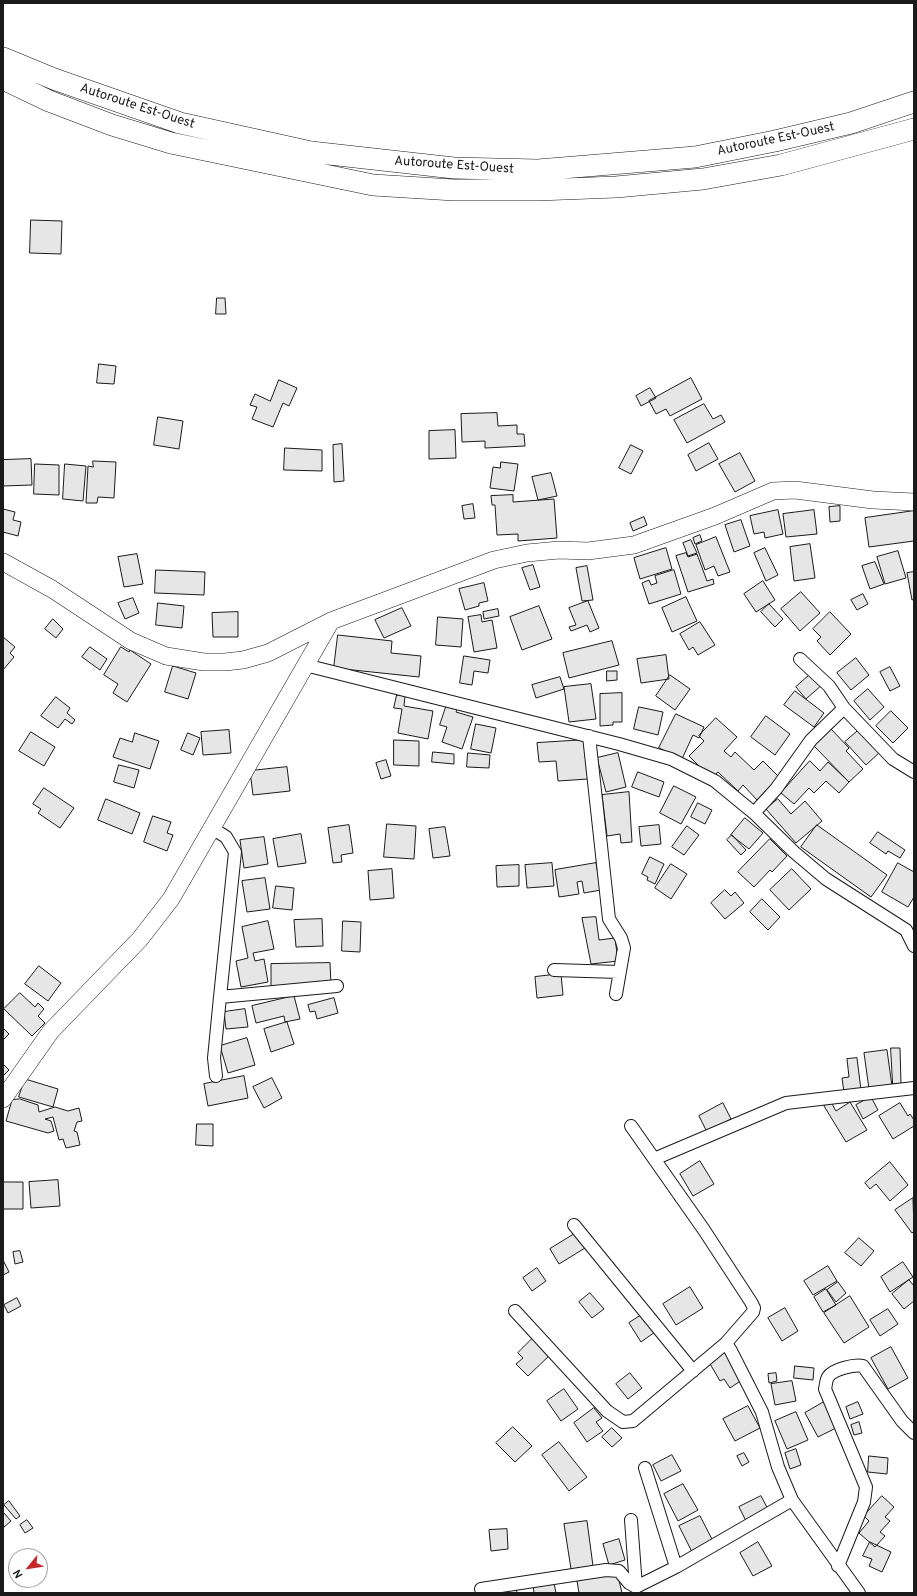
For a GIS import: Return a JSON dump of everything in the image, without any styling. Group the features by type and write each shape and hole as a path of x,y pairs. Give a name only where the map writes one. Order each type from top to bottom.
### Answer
{"highway":[{"name":"Autoroute Est-Ouest","path":"3,58 54,79 180,123 311,152 454,168 538,170 695,157 775,141 851,123 914,102"},
{"name":"Autoroute Est-Ouest","path":"3,79 49,101 98,120 171,143 373,185 454,190 538,190 616,187 703,179 781,165 914,129"}],"main road":[{"path":"3,562 52,589 131,641 166,656 204,662 243,660 268,653 331,621 494,560 527,553 559,550 588,551 634,545 715,516 773,491 795,490 873,500 914,502"},
{"path":"3,1098 51,1031 140,939 171,899 331,621"}],"street":[{"path":"800,659 829,686 844,708 893,759 914,772"},
{"path":"305,665 589,736 671,759 716,780 754,813 794,852 826,879 906,930 914,946"},
{"path":"754,813 776,789 811,740 844,708"},
{"path":"589,736 609,919 621,938 624,948 616,994"},
{"path":"212,828 226,837 235,852 214,1058 216,1076"},
{"path":"554,970 619,972"},
{"path":"220,997 337,986"},
{"path":"654,1159 786,1103 914,1088"},
{"path":"515,1312 607,1410 622,1422 633,1421 726,1344 751,1316 754,1308 704,1230 631,1126"},
{"path":"574,1225 693,1371"},
{"path":"726,1344 762,1412 778,1467 792,1500 858,1593"},
{"path":"838,1566 862,1509 866,1494 866,1487 825,1389 827,1378 833,1372 856,1364 863,1366 902,1421 914,1433"},
{"path":"645,1468 676,1567"},
{"path":"636,1587 676,1567 792,1500"},
{"path":"632,1520 636,1587"},
{"path":"481,1588 606,1570 619,1571 629,1583 636,1587"}],"building":[{"path":"31,220 62,221 61,254 30,253"},
{"path":"217,298 225,298 226,314 216,314"},
{"path":"99,364 116,366 114,384 97,383"},
{"path":"691,378 702,399 670,416 666,409 656,414 649,401"},
{"path":"279,380 297,388 289,406 283,403 273,427 252,419 257,407 250,405 255,394 270,401"},
{"path":"650,388 656,398 641,406 636,396"},
{"path":"704,404 713,419 721,415 725,422 687,443 674,420"},
{"path":"497,413 498,426 517,425 517,434 524,434 525,446 485,448 485,441 462,442 461,414"},
{"path":"158,417 183,421 179,449 154,445"},
{"path":"455,430 456,458 429,459 429,431"},
{"path":"709,443 718,459 696,471 688,455"},
{"path":"342,444 344,481 334,482 333,445"},
{"path":"631,445 643,451 631,474 619,468"},
{"path":"285,448 322,450 322,471 284,470"},
{"path":"740,453 755,481 735,492 719,464"},
{"path":"31,459 32,485 3,486 3,460"},
{"path":"93,461 116,462 114,498 98,497 97,503 86,503 88,466 93,467"},
{"path":"501,462 518,464 514,491 490,488 493,467 500,468"},
{"path":"35,464 59,465 59,495 34,494"},
{"path":"65,464 86,466 83,501 63,499"},
{"path":"551,473 557,496 538,500 532,477"},
{"path":"513,495 513,502 554,499 557,538 518,541 518,534 497,535 495,505 492,505 491,496"},
{"path":"473,504 475,518 464,519 462,506"},
{"path":"840,506 840,521 830,522 829,507"},
{"path":"3,509 15,512 13,520 21,522 18,536 3,532"},
{"path":"778,510 783,534 765,538 764,532 754,534 750,516"},
{"path":"814,510 817,534 786,537 783,514"},
{"path":"914,511 914,541 869,547 865,518"},
{"path":"644,517 647,525 633,531 630,523"},
{"path":"741,520 750,546 734,552 725,525"},
{"path":"700,535 702,541 695,544 693,538"},
{"path":"716,537 730,572 718,576 714,566 705,570 696,545"},
{"path":"691,540 697,553 688,556 683,543"},
{"path":"810,544 815,578 794,581 790,547"},
{"path":"666,548 672,569 640,579 634,558"},
{"path":"765,548 778,575 766,581 754,553"},
{"path":"898,551 906,578 885,584 877,557"},
{"path":"686,553 688,557 697,554 707,581 713,579 714,584 688,592 676,556"},
{"path":"137,554 143,584 124,587 118,557"},
{"path":"875,562 884,584 870,589 862,566"},
{"path":"533,565 540,587 530,590 522,568"},
{"path":"587,566 593,600 582,601 576,568"},
{"path":"156,570 205,572 204,595 155,593"},
{"path":"674,570 681,594 649,604 642,583 649,580 651,585 657,583 655,576"},
{"path":"914,572 914,599 912,600 907,573"},
{"path":"763,581 775,600 756,612 744,594"},
{"path":"484,583 488,601 479,603 479,606 465,610 459,589"},
{"path":"801,592 820,613 800,631 781,609"},
{"path":"863,594 868,604 857,610 851,600"},
{"path":"686,597 697,621 672,632 662,608"},
{"path":"133,598 139,613 125,619 118,603"},
{"path":"588,601 599,628 590,632 587,625 571,631 569,627 576,625 569,608"},
{"path":"158,603 184,606 182,628 156,625"},
{"path":"769,604 783,619 775,627 761,612"},
{"path":"539,606 552,639 522,650 510,617"},
{"path":"402,608 411,626 384,638 375,620"},
{"path":"498,609 499,616 484,619 483,612"},
{"path":"238,612 238,637 213,637 212,613"},
{"path":"830,612 851,634 830,655 817,641 821,637 813,629"},
{"path":"481,615 482,622 492,620 497,648 474,652 468,617"},
{"path":"438,617 463,619 461,647 436,645"},
{"path":"53,619 63,629 56,638 45,629"},
{"path":"700,622 715,645 698,655 693,647 689,650 680,634"},
{"path":"338,635 392,641 391,653 421,656 419,677 334,668"},
{"path":"3,637 15,647 10,653 14,657 3,670"},
{"path":"612,641 619,665 569,678 563,653"},
{"path":"90,647 107,659 100,670 82,657"},
{"path":"121,647 129,652 130,650 151,664 127,702 113,693 118,684 104,675"},
{"path":"666,655 669,679 641,683 637,659"},
{"path":"464,656 490,660 488,673 474,671 472,685 460,683"},
{"path":"856,658 869,675 851,690 837,673"},
{"path":"173,666 196,673 188,699 165,692"},
{"path":"890,667 900,686 890,691 880,672"},
{"path":"607,671 617,671 617,680 607,681"},
{"path":"813,672 823,684 806,699 796,687"},
{"path":"670,675 690,689 675,710 656,696"},
{"path":"560,677 564,689 536,698 532,685"},
{"path":"591,684 596,719 569,722 564,687"},
{"path":"868,689 884,707 870,720 854,701"},
{"path":"795,691 824,713 814,727 784,705"},
{"path":"622,693 622,722 613,722 613,725 600,726 600,694"},
{"path":"397,695 405,696 404,706 433,711 428,739 398,733 402,709 394,708"},
{"path":"56,697 70,708 67,713 75,720 72,724 65,719 58,728 41,716"},
{"path":"447,704 458,708 456,712 473,717 462,749 442,742 447,727 440,725"},
{"path":"639,707 663,712 658,735 634,729"},
{"path":"891,711 908,728 893,743 876,726"},
{"path":"676,714 704,727 699,738 693,735 682,759 659,748"},
{"path":"766,716 790,734 775,755 751,737"},
{"path":"716,718 737,737 724,751 731,757 735,752 754,770 763,761 779,777 757,800 743,785 738,791 718,772 711,778 689,756 704,741 699,736"},
{"path":"476,724 496,728 491,753 471,749"},
{"path":"831,729 849,748 846,751 863,769 849,782 814,746"},
{"path":"860,729 880,752 866,765 845,742"},
{"path":"229,730 231,753 203,755 201,732"},
{"path":"31,732 55,747 44,766 19,751"},
{"path":"135,733 159,741 150,769 113,757 120,738 132,742"},
{"path":"188,733 200,738 193,755 181,750"},
{"path":"394,740 419,741 419,766 394,765"},
{"path":"585,740 588,779 558,781 556,761 539,762 537,743"},
{"path":"433,752 454,754 454,764 432,762"},
{"path":"468,753 490,755 489,768 467,767"},
{"path":"618,753 626,787 606,792 597,758"},
{"path":"386,760 391,776 381,779 376,763"},
{"path":"810,761 820,771 828,762 849,782 839,793 826,781 814,793 809,788 794,804 781,793"},
{"path":"119,765 139,770 134,788 114,782"},
{"path":"287,767 290,791 253,795 250,771"},
{"path":"638,772 664,782 659,797 632,787"},
{"path":"674,786 696,797 681,824 660,813"},
{"path":"44,788 74,808 60,828 38,813 41,809 33,804"},
{"path":"629,792 632,842 621,843 620,834 607,836 602,795"},
{"path":"106,799 140,813 132,834 98,820"},
{"path":"778,799 791,814 805,801 822,821 796,843 766,809"},
{"path":"698,803 712,810 705,824 691,817"},
{"path":"153,816 171,822 167,833 173,835 167,851 144,842"},
{"path":"745,818 763,833 749,849 731,835"},
{"path":"387,824 416,826 414,859 384,857"},
{"path":"349,825 353,853 341,855 342,862 333,863 328,828"},
{"path":"659,825 661,844 641,846 639,827"},
{"path":"817,825 887,875 871,897 801,847"},
{"path":"687,826 699,835 684,855 672,847"},
{"path":"445,827 450,856 433,858 429,829"},
{"path":"878,832 905,850 900,858 888,851 886,854 870,843"},
{"path":"301,834 306,863 278,867 273,839"},
{"path":"732,835 746,850 741,855 727,840"},
{"path":"264,837 268,864 244,868 240,840"},
{"path":"770,839 787,856 772,872 770,870 754,887 738,872"},
{"path":"650,857 664,864 655,884 647,880 648,877 642,874"},
{"path":"552,863 554,886 527,888 525,865"},
{"path":"596,863 601,890 584,893 582,881 577,882 579,894 559,897 555,870"},
{"path":"898,863 914,872 914,897 908,907 882,892"},
{"path":"671,864 687,874 671,899 655,888"},
{"path":"519,865 519,886 497,887 496,866"},
{"path":"392,869 394,898 370,900 368,871"},
{"path":"792,869 811,889 789,910 770,890"},
{"path":"265,878 270,909 247,912 242,881"},
{"path":"276,886 294,888 292,910 273,908"},
{"path":"725,890 731,896 735,892 744,903 725,919 711,903"},
{"path":"762,899 780,917 768,930 750,912"},
{"path":"596,917 599,940 615,938 618,961 591,964 582,918"},
{"path":"322,919 323,946 296,947 294,920"},
{"path":"268,921 274,949 253,953 255,961 264,959 268,982 241,987 236,961 248,958 242,927"},
{"path":"343,921 361,922 360,952 342,951"},
{"path":"330,963 331,984 271,986 271,964"},
{"path":"39,966 61,983 48,1001 25,984"},
{"path":"561,974 563,995 537,998 535,977"},
{"path":"20,993 35,1007 38,1003 44,1009 38,1016 45,1023 32,1036 4,1009"},
{"path":"294,996 300,1019 285,1022 284,1016 256,1023 252,1006"},
{"path":"334,998 338,1013 317,1019 315,1011 310,1012 308,1005"},
{"path":"245,1009 248,1027 226,1029 224,1012"},
{"path":"287,1022 294,1044 271,1052 264,1029"},
{"path":"3,1028 9,1034 3,1040"},
{"path":"247,1038 255,1065 228,1073 220,1046"},
{"path":"891,1048 900,1048 901,1084 893,1084"},
{"path":"887,1050 892,1086 869,1089 864,1053"},
{"path":"857,1058 861,1090 844,1092 842,1078 849,1077 847,1059"},
{"path":"3,1064 9,1070 3,1076"},
{"path":"244,1076 248,1098 208,1106 204,1084"},
{"path":"272,1078 282,1098 264,1108 253,1087"},
{"path":"25,1079 58,1089 53,1107 19,1097"},
{"path":"871,1097 878,1110 863,1119 856,1105"},
{"path":"20,1099 38,1105 39,1112 55,1107 68,1111 79,1108 82,1121 77,1122 74,1131 77,1132 80,1145 66,1148 63,1139 59,1140 53,1117 45,1119 51,1121 54,1131 48,1133 6,1121 12,1100"},
{"path":"831,1102 836,1111 850,1102 867,1130 846,1142 824,1106"},
{"path":"723,1103 731,1119 707,1132 699,1116"},
{"path":"900,1103 908,1116 910,1114 914,1120 914,1126 893,1139 879,1116"},
{"path":"197,1124 213,1124 213,1146 196,1145"},
{"path":"700,1161 714,1184 693,1196 680,1174"},
{"path":"890,1162 908,1185 890,1201 876,1184 870,1189 865,1183"},
{"path":"58,1180 60,1206 31,1208 29,1182"},
{"path":"3,1182 23,1182 23,1209 3,1209"},
{"path":"913,1198 914,1231 912,1233 895,1210"},
{"path":"576,1233 585,1248 559,1264 550,1249"},
{"path":"859,1238 874,1251 861,1266 845,1253"},
{"path":"20,1251 23,1262 15,1264 13,1252"},
{"path":"3,1260 9,1272 3,1275"},
{"path":"903,1262 913,1277 890,1292 881,1277"},
{"path":"828,1266 837,1281 813,1295 804,1281"},
{"path":"537,1268 546,1281 532,1291 523,1278"},
{"path":"909,1280 914,1286 914,1301 904,1309 892,1294"},
{"path":"838,1282 846,1293 836,1302 827,1290"},
{"path":"690,1287 703,1308 676,1325 663,1304"},
{"path":"826,1289 836,1305 823,1312 814,1297"},
{"path":"590,1293 604,1309 592,1318 579,1302"},
{"path":"850,1296 869,1327 844,1343 824,1313"},
{"path":"17,1298 21,1306 8,1313 4,1305"},
{"path":"785,1308 798,1331 782,1341 768,1318"},
{"path":"888,1309 898,1324 880,1336 870,1320"},
{"path":"643,1314 655,1332 641,1342 629,1323"},
{"path":"535,1336 551,1354 528,1376 516,1364 523,1358 518,1353"},
{"path":"891,1347 908,1378 888,1389 871,1358"},
{"path":"725,1352 742,1380 730,1388 724,1379 720,1381 709,1362"},
{"path":"795,1366 814,1368 813,1380 794,1378"},
{"path":"630,1373 642,1388 628,1399 616,1384"},
{"path":"776,1373 777,1381 769,1383 768,1374"},
{"path":"792,1381 796,1401 775,1405 771,1384"},
{"path":"564,1389 578,1409 561,1421 547,1401"},
{"path":"824,1402 838,1427 818,1437 805,1413"},
{"path":"858,1402 863,1414 850,1419 846,1407"},
{"path":"748,1406 760,1428 735,1441 723,1419"},
{"path":"594,1408 602,1418 596,1422 603,1431 587,1442 574,1423"},
{"path":"796,1412 808,1440 787,1449 775,1421"},
{"path":"859,1422 862,1433 854,1435 851,1425"},
{"path":"513,1427 532,1446 515,1462 496,1443"},
{"path":"612,1428 622,1438 612,1447 602,1437"},
{"path":"559,1442 587,1477 569,1491 542,1455"},
{"path":"796,1449 801,1465 790,1469 785,1453"},
{"path":"744,1453 749,1462 742,1466 737,1456"},
{"path":"672,1455 681,1471 661,1481 653,1465"},
{"path":"869,1456 888,1458 887,1474 868,1472"},
{"path":"683,1484 698,1510 678,1521 664,1494"},
{"path":"761,1496 769,1511 747,1523 739,1507"},
{"path":"882,1496 894,1507 885,1517 890,1521 880,1532 885,1536 875,1547 859,1533 869,1521 864,1516"},
{"path":"9,1501 20,1516 16,1519 4,1505"},
{"path":"3,1512 11,1521 3,1528"},
{"path":"700,1516 714,1543 693,1554 679,1526"},
{"path":"27,1520 33,1528 25,1533 20,1525"},
{"path":"587,1521 593,1566 571,1569 564,1524"},
{"path":"507,1529 508,1549 491,1551 489,1530"},
{"path":"619,1539 625,1560 609,1565 603,1544"},
{"path":"758,1542 772,1566 753,1576 740,1553"},
{"path":"870,1542 891,1552 882,1572 869,1566 872,1559 863,1556"},
{"path":"617,1572 622,1593 579,1593 577,1581"},
{"path":"554,1583 556,1593 534,1593 533,1585"},
{"path":"516,1585 517,1593 479,1593"}]}
